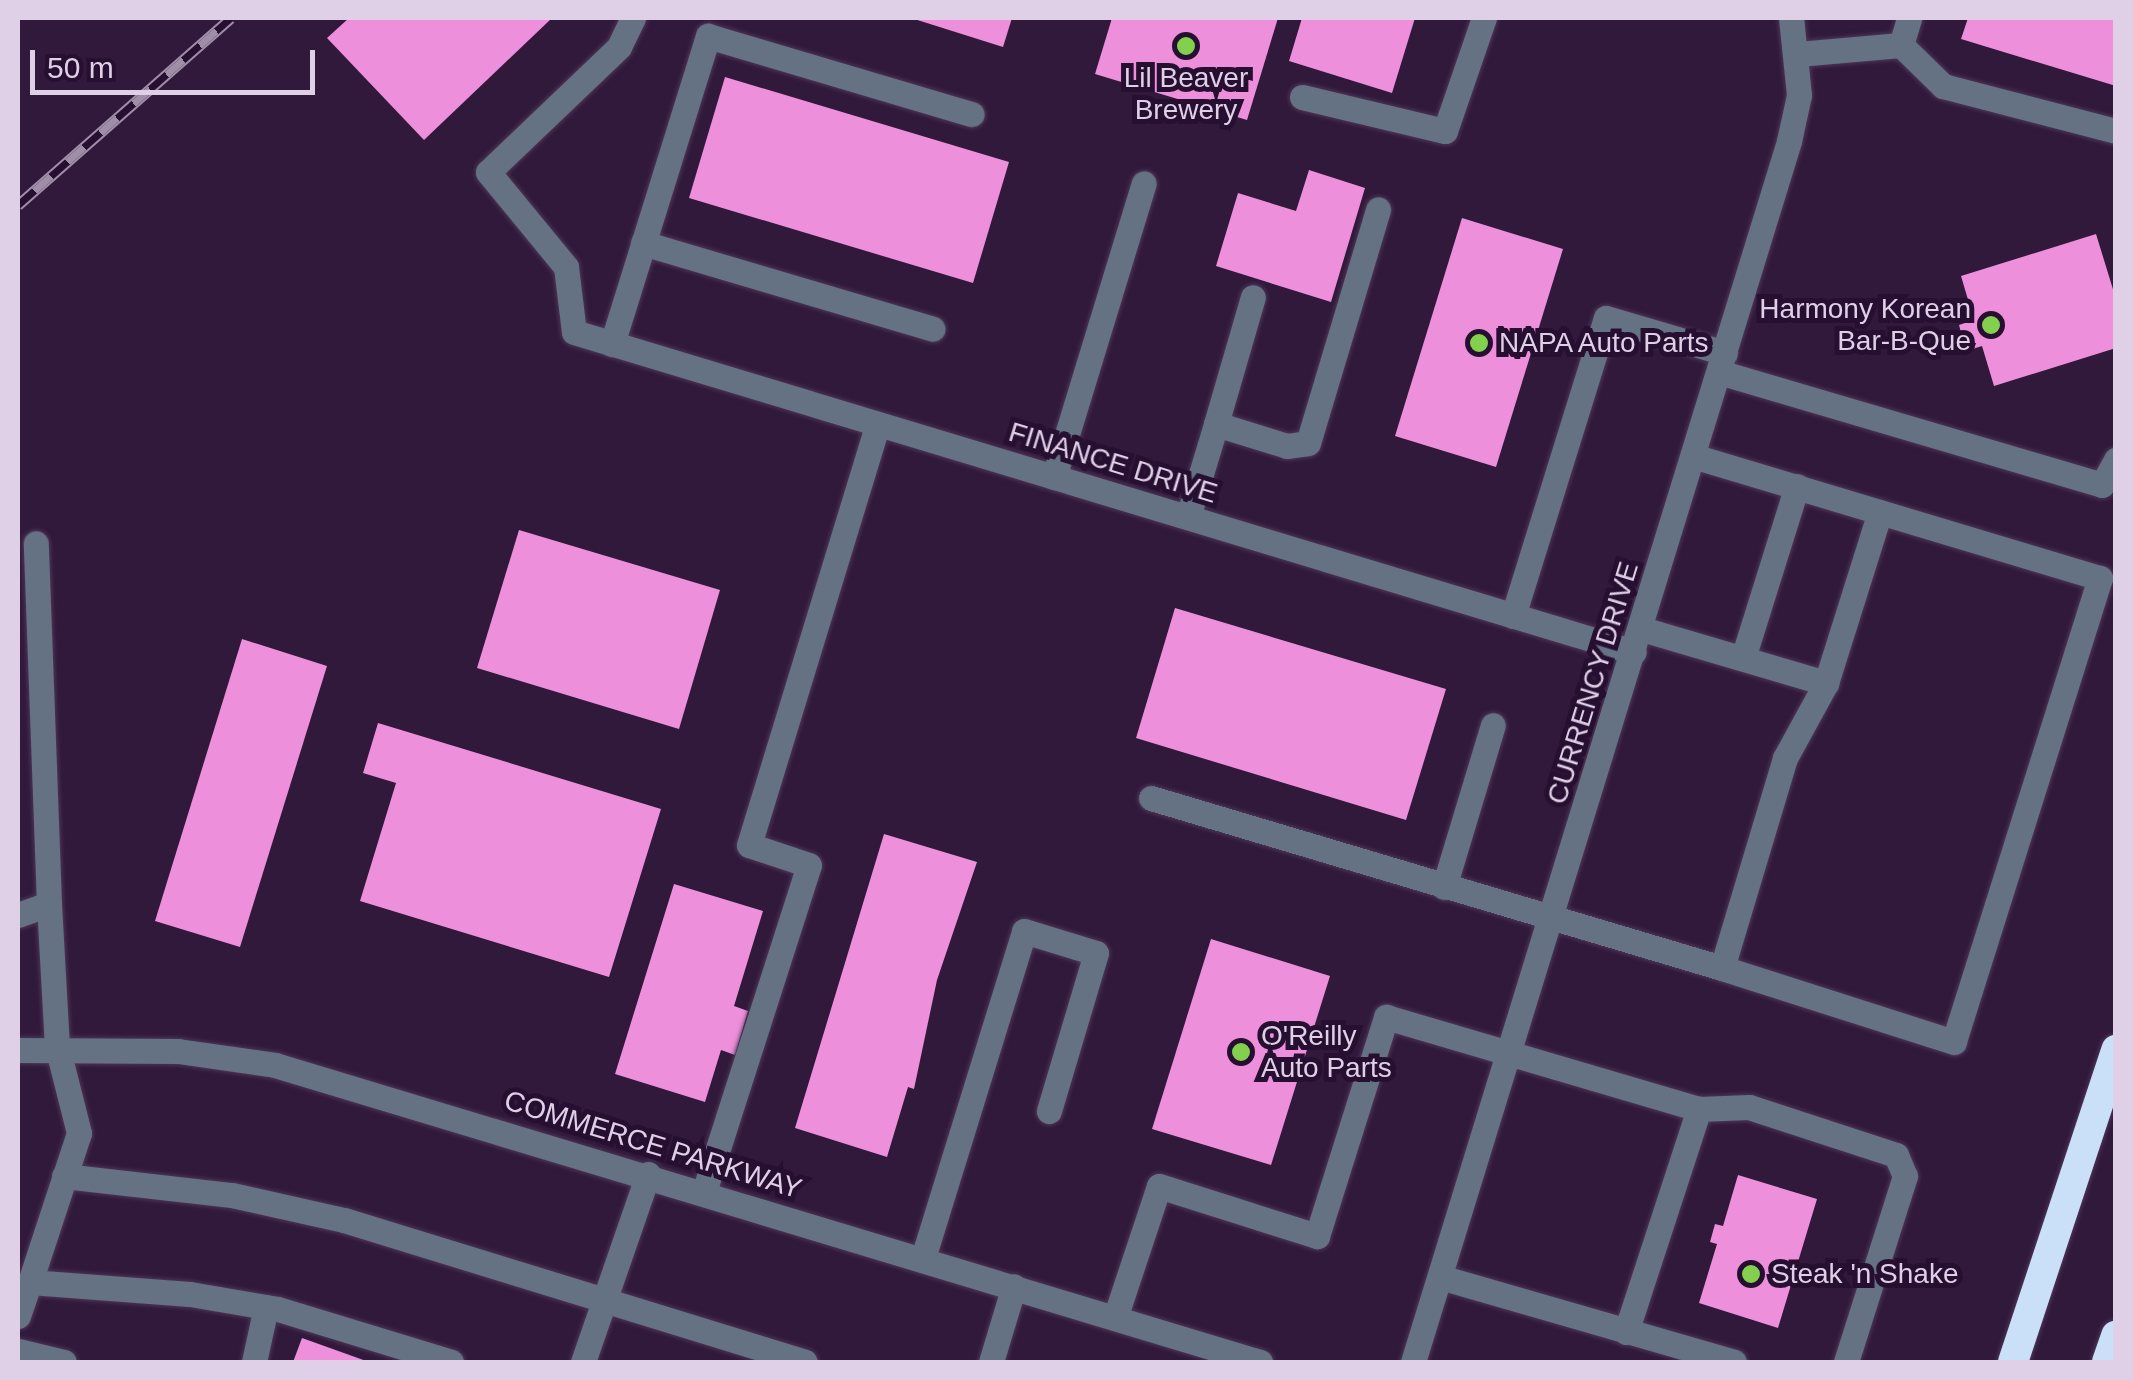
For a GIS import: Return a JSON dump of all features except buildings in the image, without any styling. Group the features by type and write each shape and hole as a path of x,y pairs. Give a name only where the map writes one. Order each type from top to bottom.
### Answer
{"highway":[{"path":"2012,1362 2116,1050"},
{"path":"2107,1362 2116,1336"}],"street":[{"name":"FINANCE DRIVE","path":"633,18 620,47 488,172 566,267 574,332 1514,616 1744,658 1826,684"},
{"path":"1302,98 1445,131 1484,18"},
{"name":"CURRENCY DRIVE","path":"1413,1362 1789,140 1798,54 1791,18"},
{"path":"1901,45 1910,18"},
{"path":"612,344 708,36 972,114"},
{"path":"1798,54 1901,45 1943,86 2116,132"},
{"path":"1054,477 1144,183"},
{"path":"1216,424 1287,446 1308,442 1378,209"},
{"path":"644,244 933,329"},
{"path":"1188,517 1253,298"},
{"path":"1514,616 1606,318 1722,362 2102,485 2116,460"},
{"path":"704,1192 808,865 749,845 878,424"},
{"path":"1151,798 1444,887 1552,914 1954,1042 2100,578 1694,456"},
{"path":"1744,658 1797,486"},
{"path":"1722,968 1785,758 1826,684 1880,512"},
{"path":"18,1316 78,1132 58,1046 36,543"},
{"path":"1444,887 1492,725"},
{"path":"18,916 49,904"},
{"path":"923,1258 1024,931 1096,954 1049,1111"},
{"path":"1114,1318 1159,1186 1317,1236 1386,1016 1700,1108 1749,1107 1887,1150 1904,1164 1906,1176 1846,1362"},
{"name":"COMMERCE PARKWAY","path":"18,1050 58,1046 178,1051 275,1066 648,1174 1260,1362"},
{"path":"1626,1332 1700,1108"},
{"path":"583,1362 648,1174"},
{"path":"64,1176 232,1195 344,1220 805,1362"},
{"path":"1440,1277 1734,1362"},
{"path":"30,1282 190,1294 266,1307 451,1362"},
{"path":"991,1362 1014,1286"},
{"path":"254,1362 266,1307"},
{"path":"18,1352 64,1362"}],"railway":[{"path":"18,205 231,18"}],"place":[{"name":"Lil Beaver Brewery","path":"1186,46"},
{"name":"Harmony Korean Bar-B-Que","path":"1991,325"},
{"name":"NAPA Auto Parts","path":"1479,343"},
{"name":"O'Reilly Auto Parts","path":"1241,1052"},
{"name":"Steak 'n Shake","path":"1751,1274"}]}
